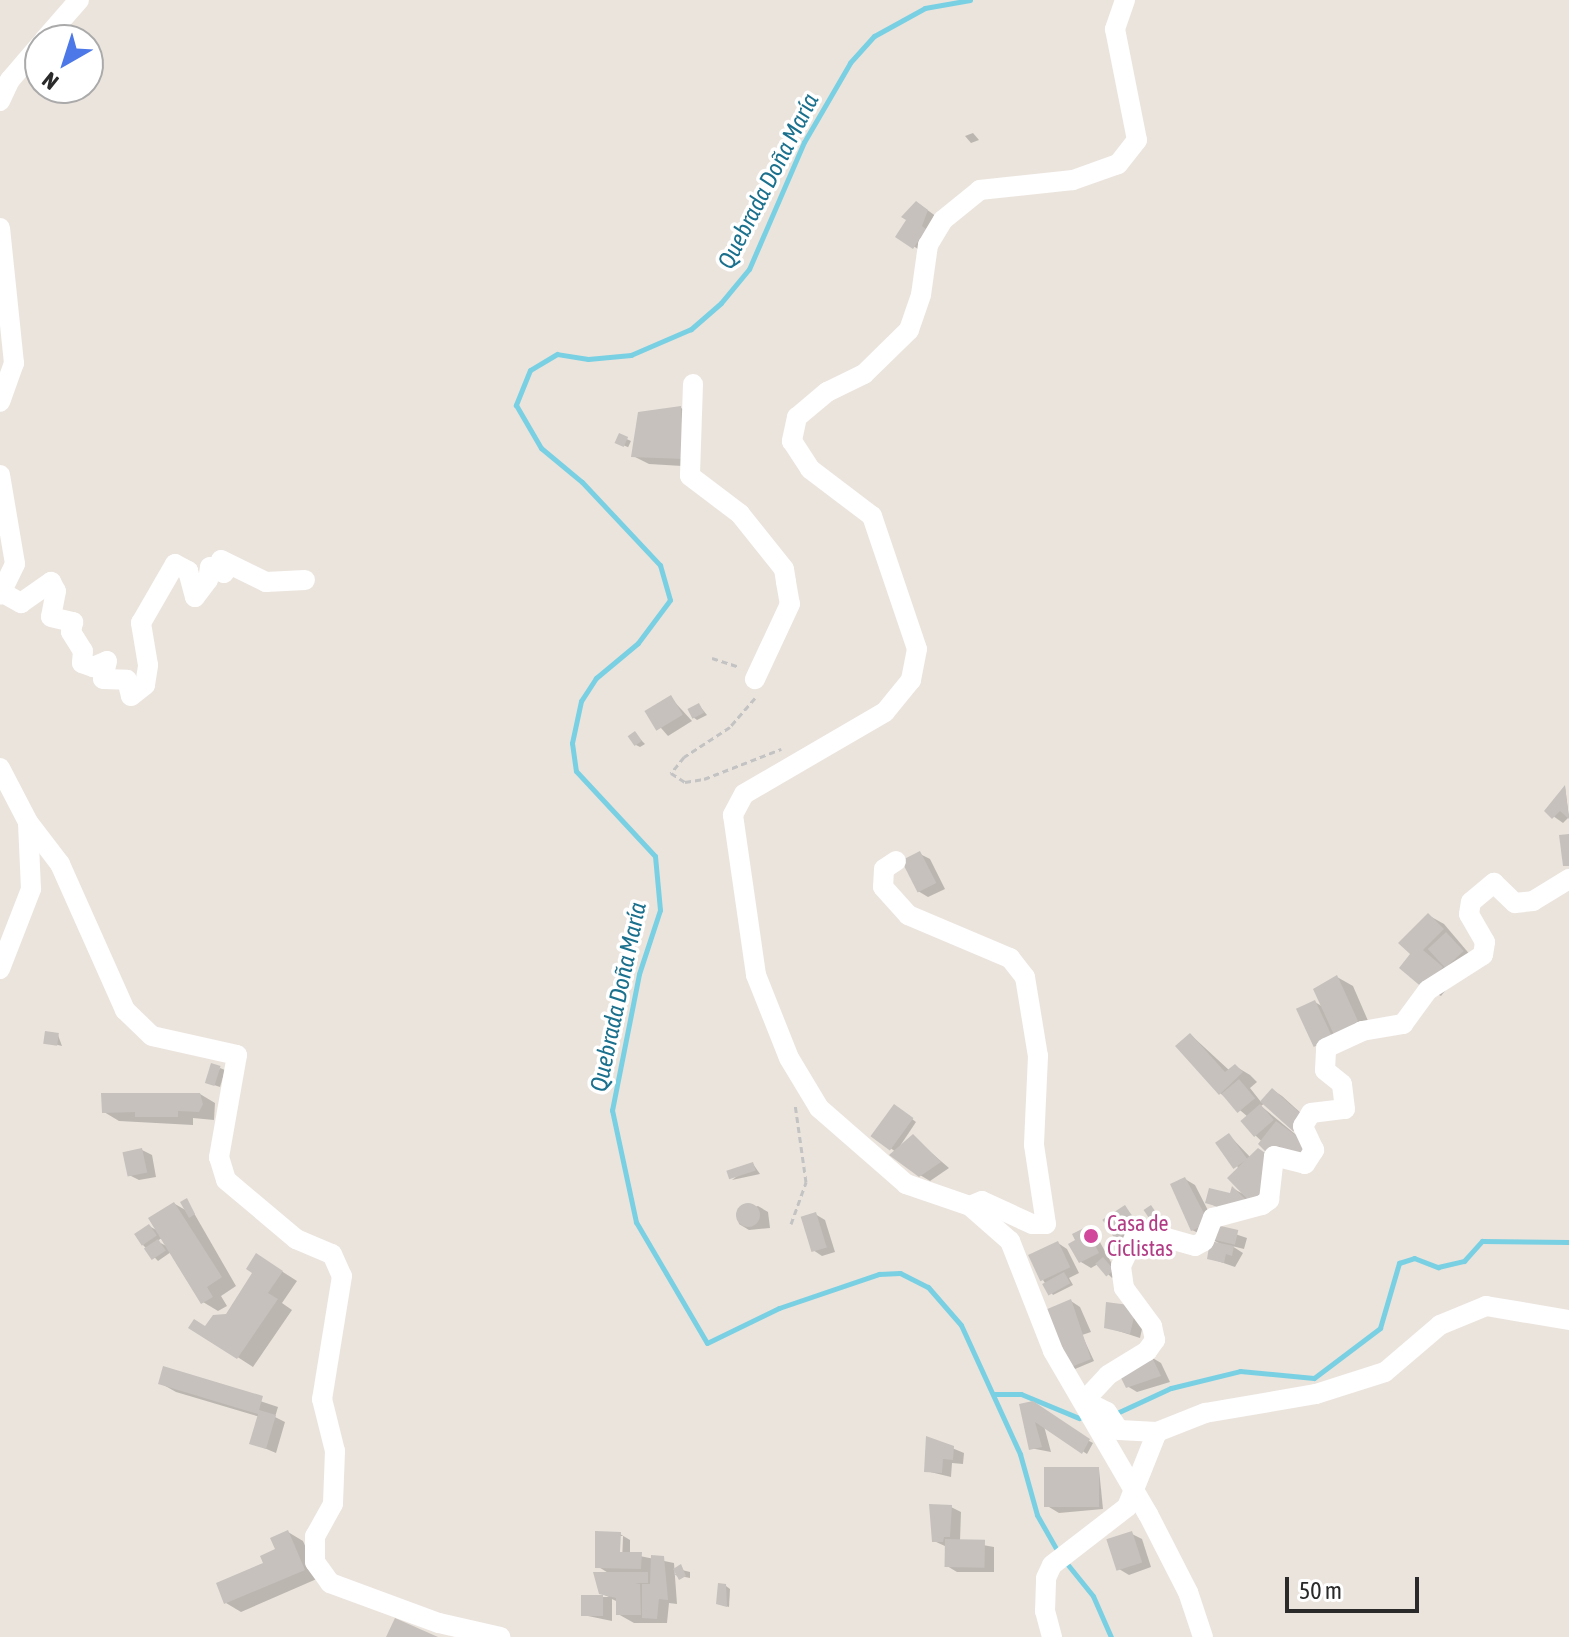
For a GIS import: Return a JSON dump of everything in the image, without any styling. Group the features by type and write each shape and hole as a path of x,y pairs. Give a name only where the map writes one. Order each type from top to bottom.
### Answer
{"street":[{"path":"58,24 79,0"},
{"path":"1125,0 1115,29 1137,140 1118,164 1073,180 980,190 943,220 928,245 921,295 909,330 864,374 827,392 797,417 792,441 810,469 872,516 917,649 911,680 885,712 744,794 733,815 756,975 801,1077 819,1108 906,1184 970,1206 1010,1241 1053,1351 1134,1487 1188,1592 1203,1637"},
{"path":"0,101 10,80 24,64"},
{"path":"0,228 14,363 0,402"},
{"path":"693,384 690,476 740,514 784,569 790,604 755,679"},
{"path":"0,475 15,564 2,594 21,603 51,582 56,591 51,617 73,622 71,632 83,651 82,663 93,667 107,661 103,679 111,683 127,680 131,696 145,685 148,665 141,623 175,564 188,571 195,597 208,580 210,567 224,573 221,560 266,582 305,580"},
{"path":"0,768 28,822 60,864 125,1010 152,1036 237,1055 219,1157 226,1180 296,1239 332,1254 342,1276 322,1399 335,1451 333,1504 315,1536 315,1562 330,1583 439,1623 500,1637"},
{"path":"0,969 31,889 28,822"},
{"path":"896,861 884,869 883,887 908,915 1010,958 1025,977 1038,1056 1034,1145 1046,1224 1032,1224 982,1201 970,1206"},
{"path":"1084,1401 1108,1375 1147,1351 1155,1340 1152,1326 1124,1288 1121,1266 1138,1230 1195,1246 1204,1241 1213,1218 1269,1200 1274,1156 1305,1164 1314,1150 1303,1126 1311,1113 1345,1109 1342,1084 1325,1070 1326,1048 1362,1031 1403,1024 1428,990 1483,955 1485,942 1469,914 1471,902 1494,883 1515,903 1533,901 1569,879"},
{"path":"1084,1401 1107,1412 1119,1430 1157,1432 1205,1413 1316,1394 1385,1372 1440,1325 1486,1306 1569,1320"},
{"path":"1052,1637 1045,1611 1046,1578 1052,1565 1127,1507 1157,1432"}],"path":[{"path":"712,658 735,664 755,679 758,691 743,715 684,757 671,773 685,782 704,779 792,743"},
{"path":"791,1224 806,1182 794,1098 801,1077"}],"building":[{"path":"916,201 928,210 922,226 926,229 913,249 895,237 906,220 901,217"},
{"path":"681,406 684,459 631,457 638,412"},
{"path":"619,433 628,437 624,447 615,443"},
{"path":"671,695 683,715 656,731 644,711"},
{"path":"699,703 704,713 692,719 687,709"},
{"path":"635,731 642,741 635,746 628,736"},
{"path":"1565,785 1569,819 1560,811 1552,819 1544,811"},
{"path":"1569,834 1569,866 1563,866 1559,835"},
{"path":"920,851 936,883 918,893 901,861"},
{"path":"1428,913 1444,929 1423,950 1443,967 1424,989 1399,968 1410,954 1398,943"},
{"path":"1446,932 1464,951 1445,968 1428,949"},
{"path":"1337,975 1358,1021 1335,1037 1313,989"},
{"path":"1315,1000 1333,1038 1314,1047 1296,1009"},
{"path":"45,1031 59,1033 57,1046 43,1044"},
{"path":"1190,1033 1225,1072 1235,1064 1243,1072 1219,1095 1175,1046"},
{"path":"211,1063 221,1066 214,1086 205,1083"},
{"path":"1239,1079 1255,1098 1237,1113 1221,1094"},
{"path":"1272,1088 1305,1118 1293,1131 1260,1101"},
{"path":"101,1093 200,1093 203,1104 199,1112 178,1111 178,1117 135,1117 135,1112 102,1113"},
{"path":"894,1104 913,1118 890,1150 870,1136"},
{"path":"1260,1104 1274,1120 1254,1137 1240,1121"},
{"path":"1276,1121 1309,1145 1298,1160 1279,1146 1270,1156 1258,1144"},
{"path":"1229,1133 1247,1159 1233,1169 1215,1143"},
{"path":"913,1134 941,1162 919,1177 889,1155"},
{"path":"142,1148 147,1172 128,1177 122,1152"},
{"path":"1258,1148 1268,1155 1263,1201 1253,1205 1227,1178"},
{"path":"753,1162 756,1171 729,1179 726,1171"},
{"path":"1185,1177 1209,1223 1191,1231 1170,1184"},
{"path":"1232,1186 1251,1205 1233,1211 1205,1203 1209,1188 1230,1193"},
{"path":"187,1198 195,1214 189,1218 180,1202"},
{"path":"174,1202 222,1277 207,1287 213,1297 201,1304 148,1218"},
{"path":"748,1203 759,1210 760,1215 753,1226 748,1227 737,1220 736,1215 743,1204"},
{"path":"1125,1205 1138,1225 1115,1240 1102,1220"},
{"path":"1151,1205 1161,1220 1154,1225 1144,1210"},
{"path":"816,1212 827,1247 812,1252 801,1217"},
{"path":"149,1224 157,1236 142,1246 134,1234"},
{"path":"1212,1224 1238,1230 1235,1245 1209,1239"},
{"path":"1086,1227 1099,1253 1079,1263 1068,1244 1075,1240 1072,1234"},
{"path":"158,1239 166,1251 152,1260 144,1249"},
{"path":"1058,1241 1070,1267 1040,1281 1028,1255"},
{"path":"1210,1241 1234,1246 1232,1256 1226,1254 1224,1263 1207,1259"},
{"path":"256,1253 283,1271 268,1293 278,1299 237,1359 188,1328 194,1319 205,1326 213,1315 226,1314 252,1273 246,1269"},
{"path":"1103,1257 1114,1270 1106,1276 1095,1263"},
{"path":"1064,1272 1070,1283 1048,1295 1042,1284"},
{"path":"1071,1299 1091,1359 1069,1368 1045,1310"},
{"path":"1106,1302 1129,1305 1128,1311 1135,1313 1130,1334 1104,1328"},
{"path":"1151,1355 1161,1376 1126,1388 1118,1372"},
{"path":"163,1366 263,1396 259,1410 276,1415 266,1449 249,1444 258,1414 158,1384"},
{"path":"1033,1401 1090,1439 1082,1454 1035,1422 1042,1447 1029,1450 1019,1404"},
{"path":"926,1436 954,1446 953,1460 943,1459 942,1473 924,1472"},
{"path":"1044,1467 1099,1467 1099,1507 1044,1507"},
{"path":"929,1504 952,1505 950,1537 944,1537 943,1542 932,1542"},
{"path":"288,1530 305,1570 224,1604 216,1583 263,1563 260,1556 275,1549 270,1538"},
{"path":"595,1531 621,1532 620,1552 642,1552 641,1569 595,1568"},
{"path":"1132,1531 1142,1562 1117,1571 1106,1539"},
{"path":"945,1539 985,1540 985,1568 945,1567"},
{"path":"651,1555 664,1556 668,1600 659,1599 657,1619 642,1618 642,1584 650,1584"},
{"path":"681,1564 686,1576 679,1580 673,1569"},
{"path":"593,1572 648,1572 648,1583 635,1583 640,1584 641,1615 616,1615 616,1598 599,1594"},
{"path":"718,1583 726,1584 727,1607 716,1604"},
{"path":"581,1595 603,1595 603,1616 581,1616"},
{"path":"395,1618 438,1637 386,1637"}],"waterway":[{"name":"Quebrada Doña María","path":"970,0 925,8 874,36 850,63 804,142 749,269 721,303 691,329 631,355 588,359 557,354 530,370 516,405 541,448 582,482 660,565 670,600 638,643 596,678 581,701 572,743 576,771 655,856 660,910 639,974 612,1110 636,1222 707,1343 779,1308 879,1274 900,1273 928,1287 961,1325 1020,1454 1037,1515 1058,1552"},
{"path":"1119,1412 1171,1388 1240,1371 1314,1378 1380,1328 1399,1263 1414,1258 1438,1267 1464,1261 1482,1241 1569,1242"},
{"path":"994,1394 1021,1394 1079,1418"},
{"name":"Quebrada Doña María","path":"1064,1560 1093,1596 1111,1637"}],"place":[{"name":"Casa de Ciclistas","path":"1091,1236"}]}
